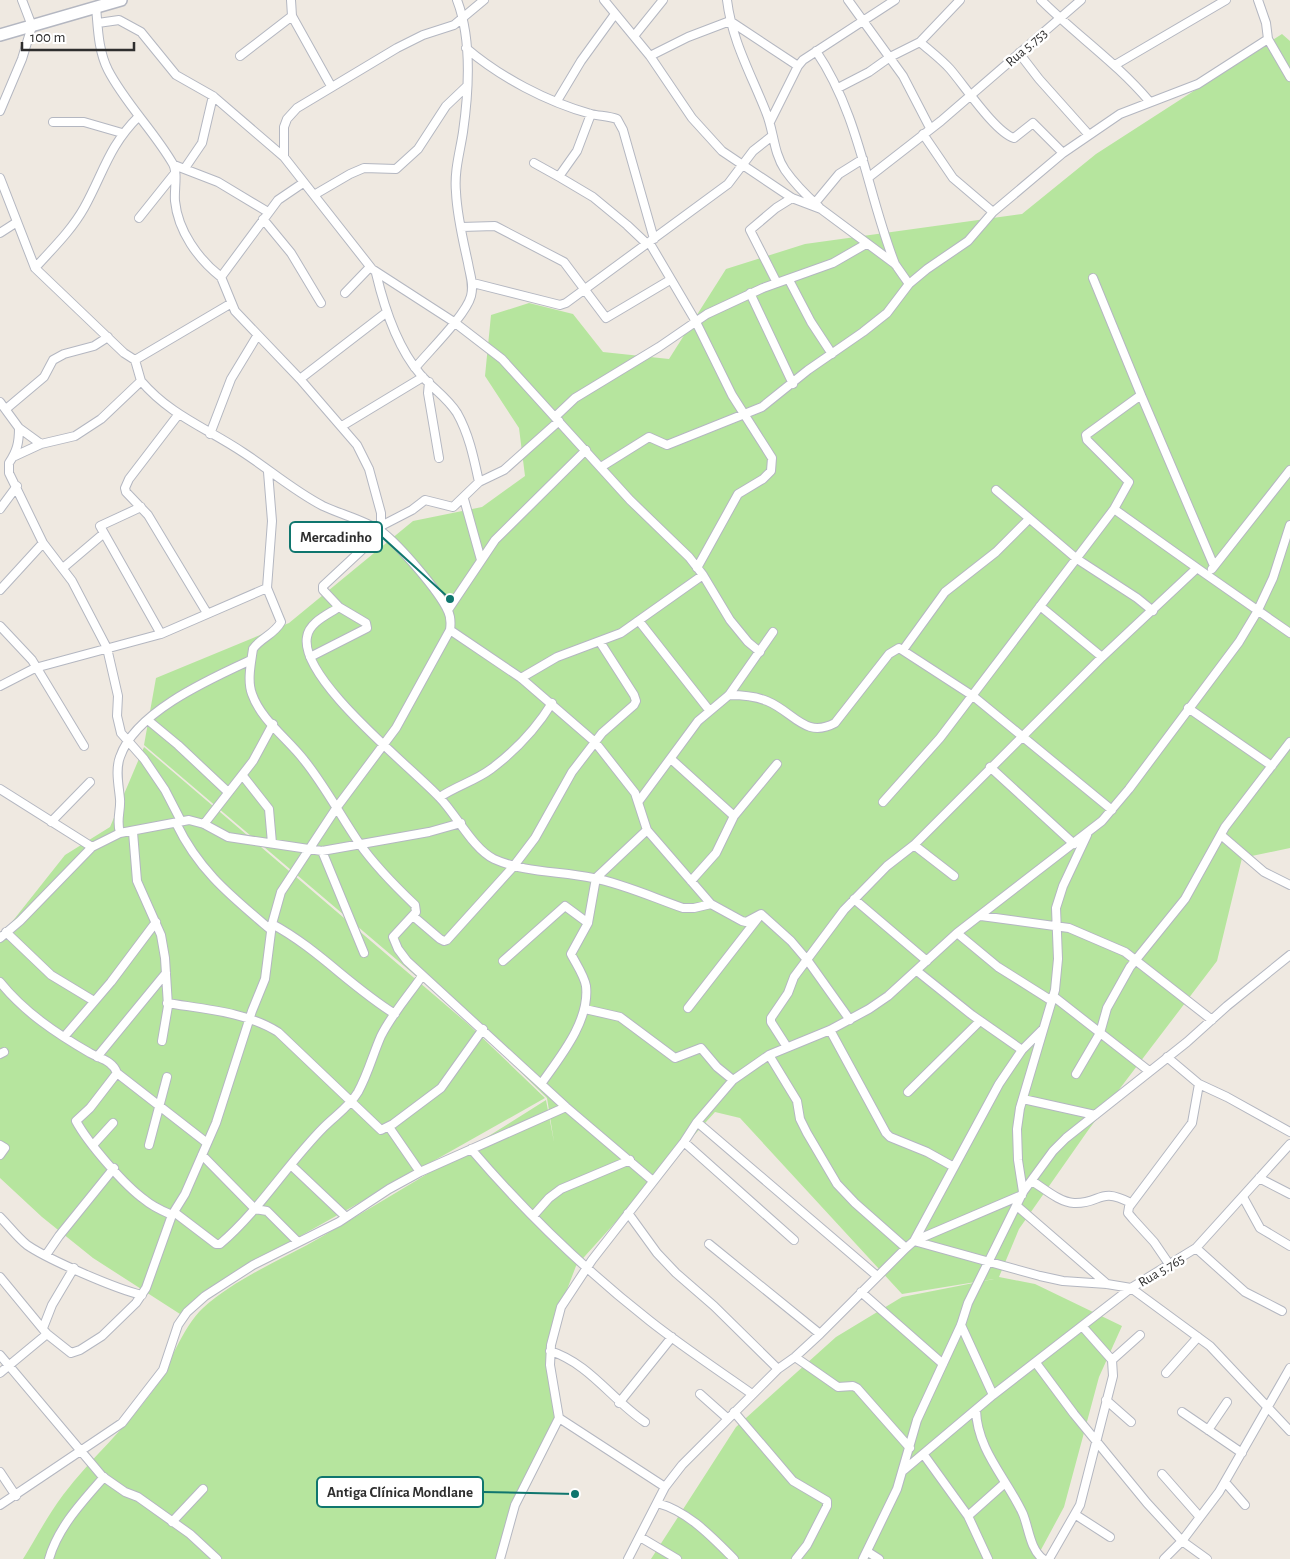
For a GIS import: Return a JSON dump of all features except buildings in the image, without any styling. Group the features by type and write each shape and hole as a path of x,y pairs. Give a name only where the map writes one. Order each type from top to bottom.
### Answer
{"main road":[{"path":"0,35 32,26 90,5 121,0"}],"street":[{"path":"0,111 22,59 32,26 22,0"},
{"path":"291,0 292,16 331,86"},
{"path":"415,368 465,310 471,298 473,283 461,227 456,192 456,171 465,119 467,86 464,18 457,0"},
{"path":"284,157 284,127 291,113 302,103 414,39 454,25 484,0"},
{"path":"604,0 650,56 679,101 722,151 792,198 821,209"},
{"path":"634,36 663,0"},
{"path":"727,0 730,21 743,61 770,122 772,136 784,168 814,203 895,264"},
{"path":"848,0 890,57 930,128"},
{"path":"770,122 798,66 816,51 895,0"},
{"path":"838,88 869,72 890,57 920,42 960,0"},
{"path":"1041,0 1059,19 1115,65 1149,101"},
{"name":"Rua 5.753","path":"869,177 941,121 969,94 1081,0"},
{"path":"1115,65 1226,0"},
{"path":"1258,0 1266,23 1268,39 1290,77"},
{"path":"90,5 98,23 99,39 108,69 174,169 175,201 178,219 183,231 209,266 221,277 230,304 257,336 300,379 357,445 369,469 381,513 381,529"},
{"path":"557,102 581,61 615,14"},
{"path":"240,56 292,16"},
{"path":"98,23 119,20 129,24 151,42 176,75 213,96 284,157 373,270 454,322 502,359 630,500 697,568 730,620 748,642 760,652"},
{"path":"650,56 688,37 730,21"},
{"path":"730,21 798,66"},
{"path":"602,468 649,437 667,445 762,407 793,384 808,370 887,313 909,284 927,269 968,241 993,212 1063,153 1120,114 1149,101 1198,84 1268,39"},
{"path":"920,42 949,68 969,94 1012,138 1033,123 1063,153"},
{"path":"466,48 498,71 557,102 591,114 613,118 620,123 650,242 670,280 695,320 732,395 772,458 773,466 763,479 738,494 697,568"},
{"path":"816,51 847,107 869,177 878,216 895,264 909,284"},
{"path":"1019,53 1045,86 1089,135"},
{"path":"314,195 364,168 396,169 418,149 446,106 467,86"},
{"path":"184,168 202,143 213,96"},
{"path":"561,178 560,175 577,151 591,114"},
{"path":"34,268 78,218 95,188 108,156 122,133 139,116"},
{"path":"53,122 84,122 122,133"},
{"path":"923,134 953,178 993,212"},
{"path":"473,283 560,304 566,303 728,184 753,151 772,136"},
{"path":"814,203 839,174 863,159"},
{"path":"534,163 593,197 650,242"},
{"path":"138,218 174,169 184,168 218,182 268,212"},
{"path":"0,178 34,268 124,353 135,360 141,381 159,400 178,415 242,452 268,472 322,505 381,529 422,575 448,610 451,621 450,630 384,745 337,807 312,848 281,892 271,927 265,979 249,1020 216,1123 173,1214 152,1275 142,1295 102,1336 76,1352 71,1353 45,1331 0,1277"},
{"path":"221,277 278,200 303,183"},
{"path":"777,283 750,230 776,208 792,198"},
{"path":"263,219 291,253 321,304"},
{"path":"0,233 17,222"},
{"path":"461,227 495,226 564,262 604,316 608,318 670,280"},
{"path":"310,657 368,628 366,623 339,607 323,590 323,586 381,529 425,500 450,508 464,499 479,482 504,470 558,419 576,398 659,347 695,320 750,293 833,263 866,244"},
{"path":"345,293 373,270"},
{"path":"373,270 387,312 415,368 450,403 457,414 466,432 479,482"},
{"path":"1093,278 1140,395 1214,566"},
{"path":"789,280 811,322 832,354"},
{"path":"750,293 793,384"},
{"path":"135,360 230,304"},
{"path":"300,379 387,312"},
{"path":"210,434 231,380 257,336"},
{"path":"6,409 44,377 53,360 94,346 108,337"},
{"path":"342,426 426,380"},
{"path":"426,380 439,458"},
{"path":"141,381 101,419 75,436 41,444 16,456 8,467 43,543 63,568 107,648 117,689 117,716 121,733 144,759 160,782 198,862 234,899 271,927 301,942 360,992 395,1014"},
{"path":"883,802 973,696 1114,509 1129,482 1087,440 1086,435 1140,395"},
{"path":"0,402 19,428 41,444"},
{"path":"178,415 126,484 126,492 148,515 207,613"},
{"path":"16,456 19,428"},
{"path":"448,610 480,560 503,531 586,450"},
{"path":"1208,574 1290,470"},
{"path":"268,472 272,521 267,588 281,622 276,630 256,644 251,660 250,686 256,703 306,762 360,843 382,872 415,905 417,909 413,916 395,933 394,940 407,961 566,1107 630,1160 653,1182"},
{"path":"0,509 17,486"},
{"path":"996,490 1077,559 1137,598 1153,611"},
{"path":"464,499 480,560"},
{"path":"141,507 100,526 161,634"},
{"path":"1114,509 1208,574 1257,612 1290,633"},
{"path":"903,650 945,592 996,552 1029,519"},
{"path":"500,1559 515,1505 559,1418 550,1365 550,1351 561,1307 587,1267 684,1142 697,1122 733,1080 769,1055 787,1046 830,1030 888,996 957,933 1088,833 1112,810 1239,642 1257,612 1273,578 1290,526"},
{"path":"63,568 103,534"},
{"path":"0,590 43,543"},
{"path":"787,1046 770,1020 788,993 794,977 854,899 887,866 914,846 990,767 1102,656 1153,611 1197,568"},
{"path":"521,678 557,657 600,642 639,621 703,575"},
{"path":"0,686 35,668 161,634 267,588"},
{"path":"1040,606 1102,656"},
{"path":"339,607 316,622 306,638 310,657 315,667 366,730 440,798 462,823 483,853 513,867 596,878 683,908 694,908 711,904"},
{"path":"639,621 709,710"},
{"path":"0,626 32,660 35,668 84,746"},
{"path":"450,630 521,678 595,742 639,801 647,830 711,904 746,922 761,914"},
{"path":"639,801 698,722 709,710 729,695 774,632"},
{"path":"413,916 444,942 447,940 513,867 549,816 572,772 602,733 636,701 600,642"},
{"path":"729,695 758,698 769,702 808,727 818,730 826,728 836,723 851,706 889,654 894,650 903,650 973,696 1112,810"},
{"path":"120,833 117,823 120,802 118,770 119,759 127,740 184,693 251,660"},
{"path":"440,798 453,788 491,769 531,733 552,703"},
{"path":"1188,708 1272,766"},
{"path":"149,721 178,745 228,792"},
{"path":"204,824 216,811 228,792 243,776 273,724"},
{"path":"1076,1074 1100,1033 1113,996 1136,959 1186,899 1232,817 1290,742"},
{"path":"671,759 734,816"},
{"path":"691,881 716,853 734,816 777,764"},
{"path":"990,767 1074,844"},
{"path":"243,776 269,809 272,843"},
{"path":"51,822 90,782"},
{"path":"0,789 92,847"},
{"path":"94,1001 51,974 3,935 92,847 120,833 189,820 204,824 228,837 322,851 429,832 462,823"},
{"path":"541,1084 561,1056 585,1009 586,985 571,954 588,923 596,878 647,830"},
{"path":"133,832 138,880 161,935 166,973 167,1003 162,1042"},
{"path":"1023,1194 1019,1175 1017,1129 1023,1099 1053,999 1058,959 1055,925 1056,908 1063,886 1088,833"},
{"path":"1221,835 1264,872 1290,885"},
{"path":"914,846 954,876"},
{"path":"322,851 364,953"},
{"path":"854,899 927,961"},
{"path":"503,961 565,906 588,923"},
{"path":"761,914 808,961 850,1020"},
{"path":"688,1008 761,914"},
{"path":"981,916 1055,925 1092,937 1136,959 1212,1020"},
{"path":"64,1037 111,982 156,922"},
{"path":"957,933 998,966 1053,999 1149,1071"},
{"path":"863,1559 868,1552 904,1470 917,1420 961,1325 968,1303 1023,1194 1053,1151 1290,955"},
{"path":"917,971 980,1021 1022,1050"},
{"path":"96,1057 166,973"},
{"path":"117,1073 90,1108 76,1121 93,1145 146,1201 173,1214 219,1244 255,1209 324,1127 346,1109 368,1072 382,1034 422,976"},
{"path":"0,982 10,996 31,1014 96,1057 112,1064 117,1073 159,1108 207,1143"},
{"path":"167,1003 249,1020 268,1026 278,1032 381,1130 389,1127 441,1088 483,1029"},
{"path":"585,1009 620,1017 675,1058 701,1048 733,1080"},
{"path":"908,1092 980,1021"},
{"path":"914,1241 998,1084 1022,1050 1044,1029"},
{"path":"830,1030 886,1133 890,1137 927,1152 954,1167"},
{"path":"769,1055 797,1101 800,1119 837,1184 855,1203 906,1248"},
{"path":"1167,1058 1199,1084 1290,1132"},
{"path":"148,1145 167,1077"},
{"path":"1169,1264 1154,1242 1128,1213 1131,1204 1192,1123 1199,1084"},
{"path":"1023,1099 1095,1115"},
{"path":"0,1505 16,1496 122,1422 151,1388 163,1370 178,1325 187,1312 205,1296 297,1241 346,1217 420,1172 566,1107"},
{"path":"697,1122 877,1276"},
{"path":"93,1145 112,1123"},
{"path":"389,1127 420,1172"},
{"path":"684,1142 794,1240"},
{"path":"0,1144 5,1148 0,1155"},
{"name":"Rua 5.765","path":"914,1241 1063,1281 1107,1284 1131,1288 1196,1248 1290,1144"},
{"path":"471,1149 534,1216 587,1267 672,1337 752,1394"},
{"path":"202,1155 255,1209 267,1211 297,1241"},
{"path":"534,1216 555,1193 630,1160"},
{"path":"292,1166 346,1217"},
{"path":"46,1255 114,1168"},
{"path":"1259,1178 1290,1194"},
{"path":"1032,1181 1066,1201 1075,1203 1112,1195 1131,1204"},
{"path":"628,1559 666,1487 682,1465 727,1418 778,1369 795,1357 820,1334 906,1248 914,1241 1023,1194"},
{"path":"1243,1196 1260,1228 1290,1246"},
{"path":"1017,1206 1107,1284"},
{"path":"628,1213 657,1253 676,1274 714,1306 778,1369"},
{"path":"0,1217 27,1244 46,1255 142,1295"},
{"path":"710,1244 820,1334"},
{"path":"1196,1248 1246,1292 1282,1311"},
{"path":"0,1373 45,1331 52,1305 74,1268"},
{"path":"904,1470 993,1395 1131,1288 1221,1356 1290,1431"},
{"path":"861,1292 943,1364"},
{"path":"961,1325 993,1395"},
{"path":"1049,1559 1076,1516 1080,1505 1095,1439 1113,1376 1112,1360 1082,1326"},
{"path":"1112,1360 1140,1335"},
{"path":"619,1404 672,1337"},
{"path":"1166,1373 1198,1337"},
{"path":"550,1351 567,1356 611,1393 619,1404 645,1422"},
{"path":"0,1355 82,1451 91,1466 125,1492 138,1497 190,1534 217,1559"},
{"path":"795,1357 838,1387 853,1386 857,1388 910,1448"},
{"path":"1036,1363 1148,1503 1182,1541 1207,1559"},
{"path":"1164,1559 1182,1541 1225,1482 1290,1368"},
{"path":"700,1394 727,1418"},
{"path":"1106,1400 1131,1422"},
{"path":"1208,1430 1227,1402"},
{"path":"976,1410 985,1449 1023,1515 1036,1552 1043,1559"},
{"path":"734,1412 793,1481 827,1501 827,1506 807,1545 796,1559"},
{"path":"1182,1412 1242,1453"},
{"path":"559,1418 666,1487"},
{"path":"924,1455 968,1516 988,1559"},
{"path":"0,1472 16,1496"},
{"path":"1162,1474 1199,1516"},
{"path":"49,1559 54,1544 73,1513 104,1477"},
{"path":"1225,1482 1246,1505"},
{"path":"968,1516 1005,1483"},
{"path":"172,1522 203,1489"},
{"path":"657,1503 670,1507 705,1531 734,1559"},
{"path":"1076,1516 1110,1537"},
{"path":"640,1537 676,1559"},
{"path":"868,1552 879,1559"}],"green space":[{"path":"1282,34 1290,41 1290,848 1242,858 1217,961 1089,1129 1019,1229 999,1277 1035,1284 1122,1326 1099,1377 1064,1507 1036,1559 651,1559 736,1427 836,1337 902,1297 994,1279 902,1294 740,1118 715,1112 576,1266 549,1337 546,1367 551,1379 556,1419 513,1501 498,1559 23,1559 63,1495 142,1406 152,1392 188,1326 203,1308 217,1297 246,1277 308,1245 379,1203 546,1100 554,1142 547,1098 470,1022 144,745 156,678 289,623 413,521 482,507 525,476 519,428 485,376 491,315 529,303 573,314 603,352 669,359 726,269 805,244 1022,214 1096,154"},
{"path":"144,747 468,1024 545,1098 251,1264 180,1314 93,1258 42,1217 0,1178 0,937 65,855 110,827"}],"place":[{"name":"Mercadinho","path":"450,599"},
{"name":"Antiga Clínica Mondlane","path":"575,1494"}]}
